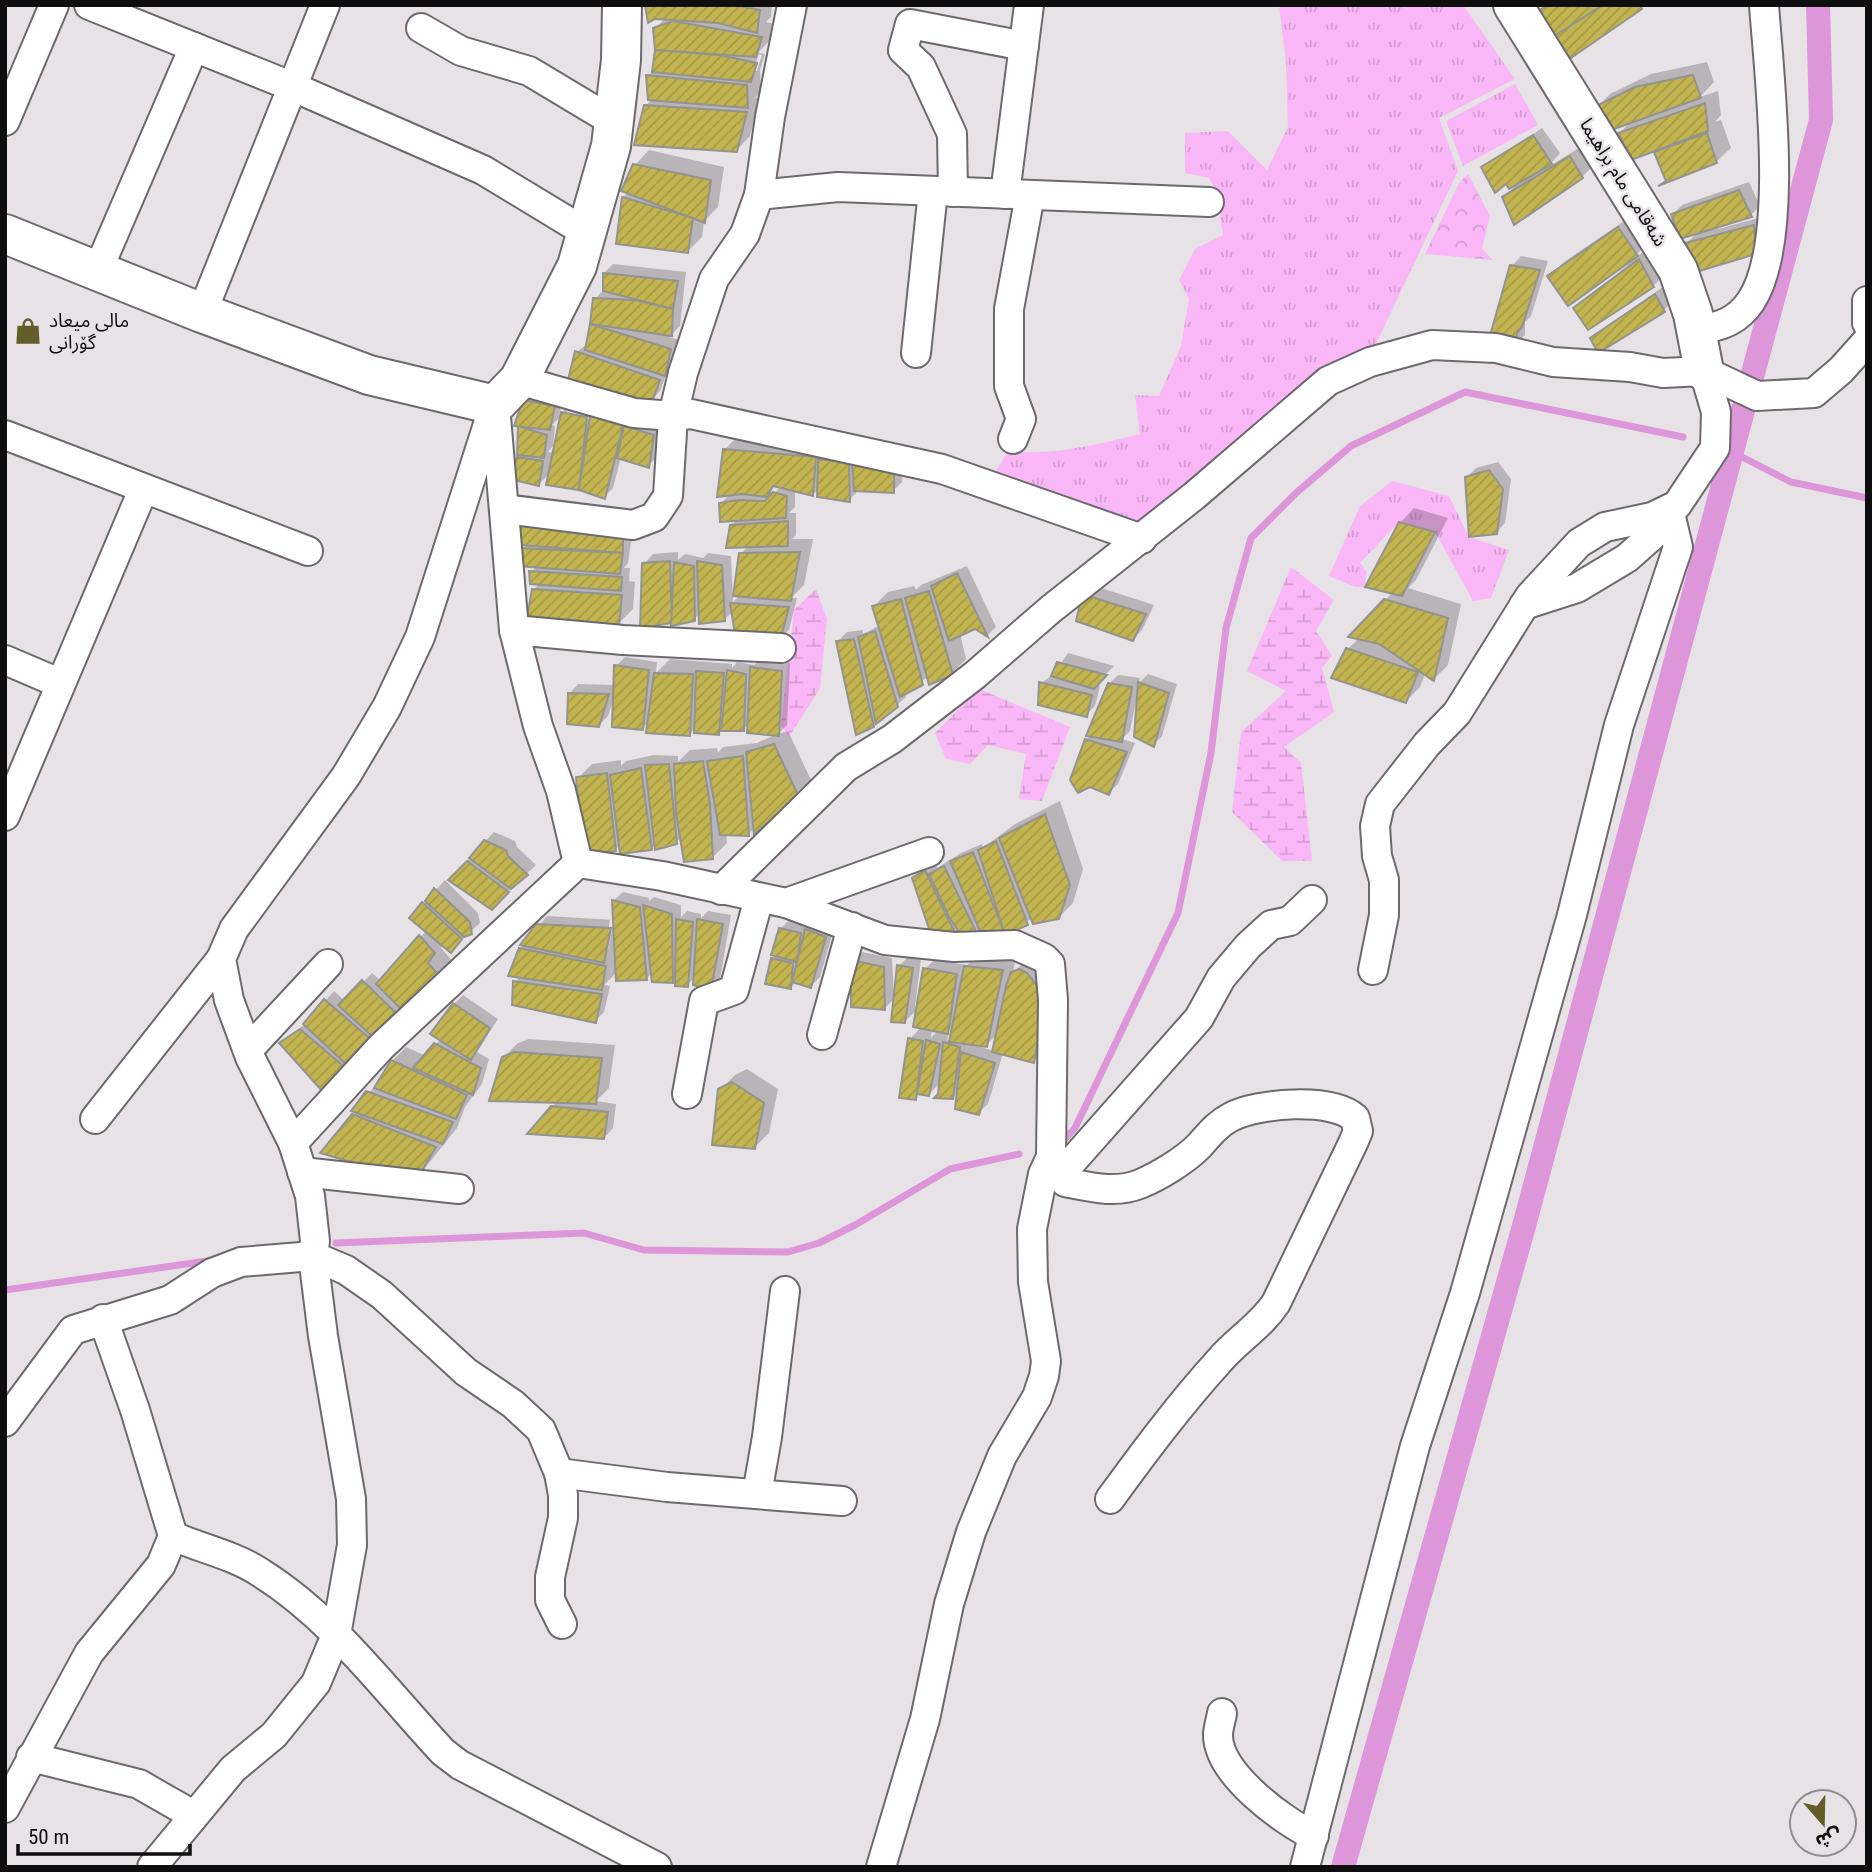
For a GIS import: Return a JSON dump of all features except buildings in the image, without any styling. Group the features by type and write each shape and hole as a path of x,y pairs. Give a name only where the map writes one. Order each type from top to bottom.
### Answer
{"street":[{"path":"5,121 54,5"},
{"path":"89,5 291,86 483,170 587,233"},
{"path":"202,313 325,5"},
{"path":"95,1119 221,958 234,929 346,776 387,707 420,637 507,392 577,266 611,146 621,60 622,5"},
{"path":"504,509 633,525 654,517 668,496 673,416 714,279 745,234 759,195 770,117 792,5"},
{"path":"1013,439 1021,418 1009,386 1009,309 1024,46 1029,5"},
{"name":"شەقامی مام براهیما","path":"1513,5 1678,270 1696,329 1704,371"},
{"path":"1696,329 1722,325 1744,310 1758,288 1766,254 1774,183 1764,5"},
{"path":"916,353 952,134 921,67 903,50 910,23 1024,46"},
{"path":"421,28 461,51 529,71 614,122"},
{"path":"98,271 194,47"},
{"path":"759,195 838,187 1209,202"},
{"path":"5,234 202,313 369,375 507,392 634,413 691,415 942,469 1142,539"},
{"path":"1867,301 1867,323"},
{"path":"721,890 846,767 892,739 975,675 1051,609 1142,539 1328,381 1370,362 1432,345 1496,348 1553,362 1630,367 1663,373 1704,371 1756,396 1814,393 1842,370 1867,341"},
{"path":"1524,605 1577,588 1627,558 1677,505 1715,448 1716,412 1704,371"},
{"path":"507,392 504,509 514,630 538,726 561,791 578,863"},
{"path":"9,445 143,490 307,551"},
{"path":"5,816 59,683 143,490"},
{"path":"1373,970 1384,915 1384,880 1377,856 1375,826 1380,804 1427,744 1457,713 1524,605 1579,543 1605,527 1670,514"},
{"path":"1305,1867 1415,1446 1465,1293 1557,967 1619,725 1678,547 1670,514"},
{"path":"514,630 623,640 780,648"},
{"path":"5,660 59,683"},
{"path":"687,1094 704,1001 734,990 773,901 929,852"},
{"path":"578,863 773,901 885,940 954,947 1015,945 1044,958 1050,964 1054,1000 1054,1159 1065,1182 1104,1191 1138,1185 1197,1148 1212,1131 1232,1116 1284,1105 1335,1106 1356,1118 1358,1131 1266,1318 1234,1344 1171,1415 1110,1499"},
{"path":"293,1143 381,1047 578,863"},
{"path":"881,1867 925,1719 949,1604 971,1532 1002,1456 1037,1396 1044,1376 1046,1361 1032,1282 1032,1229 1043,1174 1054,1159 1199,1018 1221,978 1248,946 1271,925 1290,921 1312,900"},
{"path":"822,1035 852,927"},
{"path":"152,1867 233,1769 274,1735 316,1683 337,1635 352,1545 351,1499 323,1336 306,1184 293,1143 248,1050 229,1000 221,958"},
{"path":"248,1050 328,964"},
{"path":"306,1184 459,1189"},
{"path":"5,1422 73,1330 170,1300 212,1273 241,1262 314,1249 383,1295 466,1372 513,1404 541,1430 559,1473 563,1518 550,1577 550,1600 562,1624"},
{"path":"757,1494 767,1437 785,1291"},
{"path":"5,1808 89,1653 160,1565 173,1536 135,1410 103,1319"},
{"path":"559,1473 667,1488 842,1501"},
{"path":"173,1536 204,1550 231,1557 262,1573 337,1635 443,1752 460,1765 592,1836 657,1867"},
{"path":"1222,1713 1218,1737 1228,1764 1244,1784 1289,1824 1314,1836"},
{"path":"31,1757 139,1784 193,1815"}],"green space":[{"path":"1279,5 1463,5 1515,79 1439,118 1458,171 1374,348 1147,534 992,478 1008,451 1058,451 1140,434 1135,395 1159,396 1181,346 1189,299 1179,280 1195,249 1223,235 1216,191 1209,178 1185,173 1185,133 1228,131 1267,170 1288,127 1286,63"},
{"path":"1515,84 1538,125 1463,166 1446,121"},
{"path":"1468,174 1490,216 1482,249 1493,260 1425,254 1459,183"},
{"path":"1392,481 1449,496 1469,537 1509,550 1491,598 1473,601 1435,532 1399,522 1360,563 1366,571 1365,587 1355,587 1329,576 1360,506"},
{"path":"1291,567 1334,600 1316,631 1332,656 1322,668 1334,712 1284,747 1301,763 1312,861 1282,861 1232,812 1241,732 1286,691 1247,671"},
{"path":"816,589 827,619 820,688 789,737 781,725 794,610"},
{"path":"979,689 1070,727 1042,801 1019,799 1026,754 988,745 970,764 946,759 935,733"}],"waterway":[{"path":"1343,1867 1524,1226 1821,120 1818,5"},
{"path":"1063,1141 1075,1128 1178,913 1211,753 1226,628 1251,538 1296,493 1351,446 1465,392 1683,437"},
{"path":"1744,458 1791,482 1867,498"},
{"path":"336,1243 584,1233 644,1250 788,1252 819,1243 855,1225 950,1169 1019,1154"},
{"path":"5,1290 214,1260"}],"place":[{"name":"مالی میعاد گۆرانی","path":"28,331"}]}
